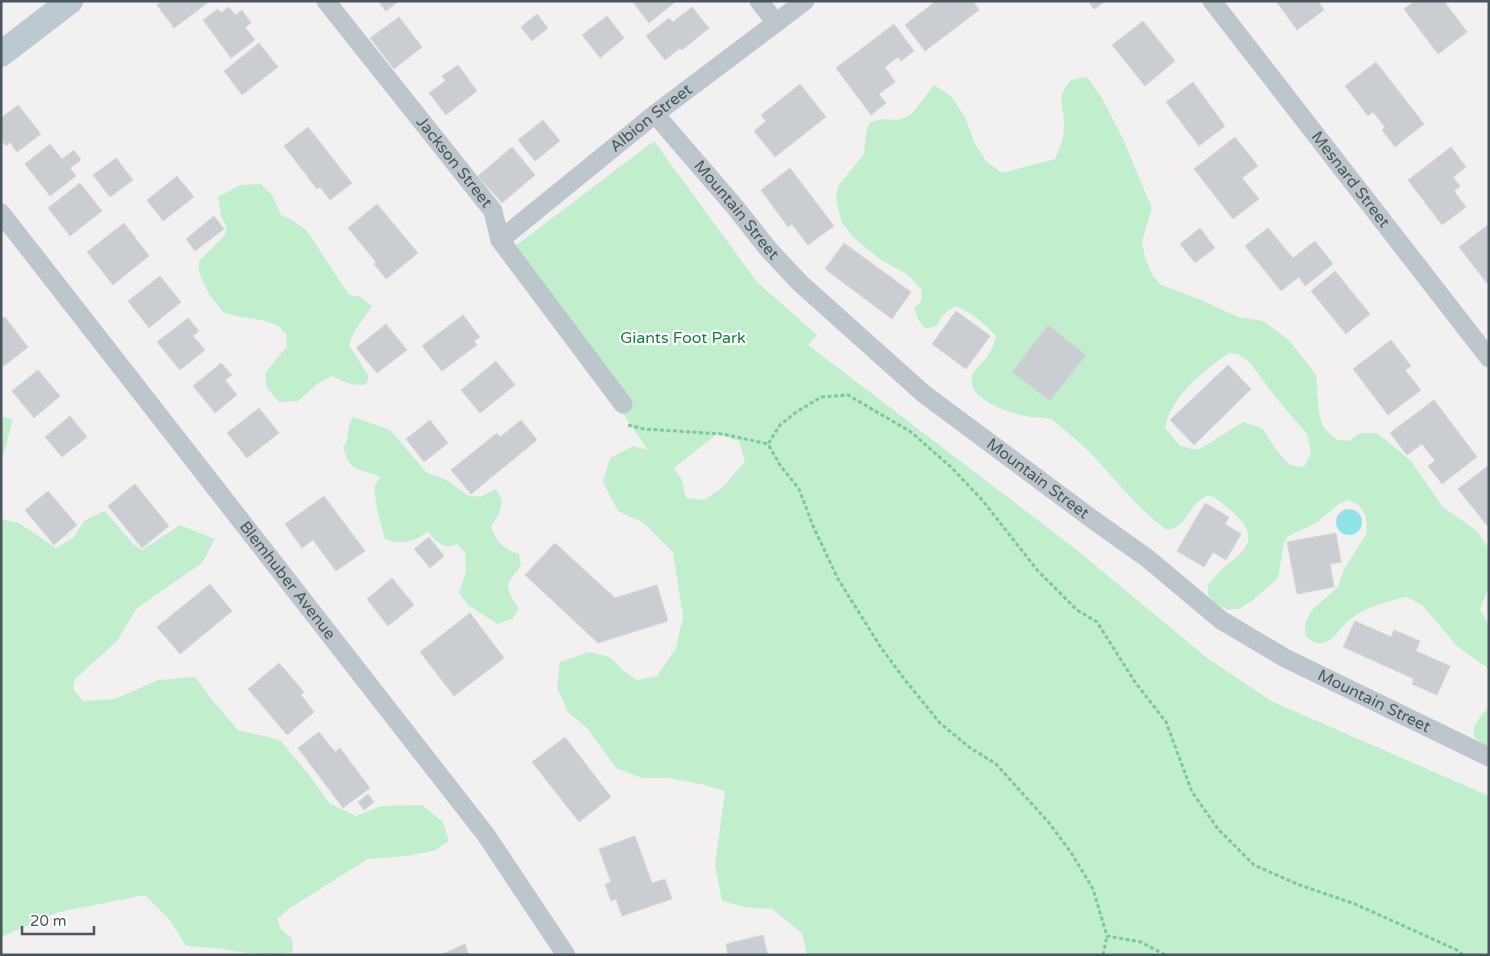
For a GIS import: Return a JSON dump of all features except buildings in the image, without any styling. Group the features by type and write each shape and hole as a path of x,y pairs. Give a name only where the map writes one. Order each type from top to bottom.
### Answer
{"street":[{"path":"1,54 70,1"},
{"name":"Jackson Street","path":"326,1 493,211 500,240 623,404"},
{"path":"759,1 776,23"},
{"name":"Albion Street","path":"500,240 655,114 805,1"},
{"name":"Mesnard Street","path":"1212,1 1489,358"},
{"name":"Mountain Street","path":"655,114 800,283 924,394 1147,558 1221,620 1285,658 1489,757"},
{"name":"Blemhuber Avenue","path":"1,213 486,834 566,955"}],"path":[{"path":"768,444 780,425 821,397 848,395 911,432 952,468 983,501 1038,571 1076,610 1097,622 1135,682 1166,722 1192,792 1218,829 1254,865 1297,884 1355,904 1457,950 1463,955"},
{"path":"623,404 625,424 644,429 723,434 768,444 780,465 799,488 813,526 838,579 880,646 905,680 940,723 996,764 1050,824 1072,854 1094,889 1107,936 1103,955"},
{"path":"1107,936 1141,942 1165,955"}],"green space":[{"path":"1087,77 1102,98 1123,139 1152,208 1142,241 1145,258 1153,276 1161,285 1238,317 1263,321 1289,340 1316,375 1319,412 1322,424 1327,431 1337,440 1348,441 1361,433 1377,433 1411,461 1442,506 1477,531 1489,548 1489,587 1480,609 1489,626 1489,672 1486,667 1457,646 1422,605 1407,597 1362,611 1349,620 1326,642 1314,642 1305,635 1305,623 1312,610 1338,587 1344,569 1367,533 1366,516 1359,505 1349,500 1339,504 1316,523 1288,536 1284,543 1278,578 1253,600 1239,609 1228,610 1215,603 1208,595 1208,585 1221,570 1241,553 1248,541 1246,527 1235,514 1210,495 1202,498 1180,524 1175,528 1167,530 1141,508 1081,444 1055,422 1048,418 1024,416 989,403 975,391 972,385 972,374 990,352 996,336 977,318 955,306 944,314 936,326 925,328 918,319 914,308 922,300 921,289 908,275 881,260 854,238 842,223 836,199 838,186 864,154 866,132 870,122 884,119 898,120 911,115 934,85 951,96 965,117 974,142 986,161 1002,173 1055,159 1064,129 1061,97 1071,80","holes":["1229,353 1238,354 1251,364 1277,399 1307,434 1311,453 1304,467 1290,465 1277,451 1262,428 1243,422 1200,449 1191,449 1179,445 1165,428 1174,405 1190,385"]},
{"name":"Giants Foot Park","path":"654,141 757,282 817,335 808,345 1073,547 1206,657 1271,701 1489,796 1489,955 807,955 802,933 772,909 745,907 722,901 715,865 725,791 669,778 642,778 616,768 587,728 568,712 557,688 560,662 589,652 610,657 625,672 637,680 657,676 676,648 683,617 673,552 644,523 618,511 603,482 610,458 633,446 648,450 510,250","holes":["717,434 739,441 745,461 724,486 704,500 686,498 682,480 674,468"]},
{"path":"261,184 272,195 281,215 307,231 349,295 361,297 372,306 356,329 349,345 369,377 366,384 357,385 331,376 317,384 298,401 279,402 267,388 265,373 287,346 286,334 277,325 223,312 209,294 199,273 199,261 224,236 227,229 221,215 218,197 240,185"},
{"path":"1,417 13,419 4,453 1,457"},
{"path":"353,417 390,430 427,473 445,479 467,495 480,497 496,489 502,500 499,514 491,527 501,544 519,554 521,566 509,582 508,587 519,609 512,619 497,624 468,605 459,593 466,572 465,552 457,544 447,547 436,541 428,532 407,542 385,539 377,510 374,487 380,477 359,470 351,465 343,448"},
{"path":"105,511 133,544 142,550 180,525 215,539 202,563 137,608 117,641 75,679 73,689 83,701 114,699 159,680 195,677 238,730 280,740 330,804 356,816 381,806 422,805 443,822 449,841 436,850 407,856 368,859 290,908 277,919 281,929 292,939 293,952 275,954 239,952 186,946 170,920 145,895 59,912 1,937 1,519 19,523 56,548 73,538 85,520"},
{"path":"1489,706 1489,747 1475,737 1474,728"}],"water":[{"path":"1349,509 1358,513 1362,522 1358,531 1349,535 1340,531 1336,522 1340,513"}]}
